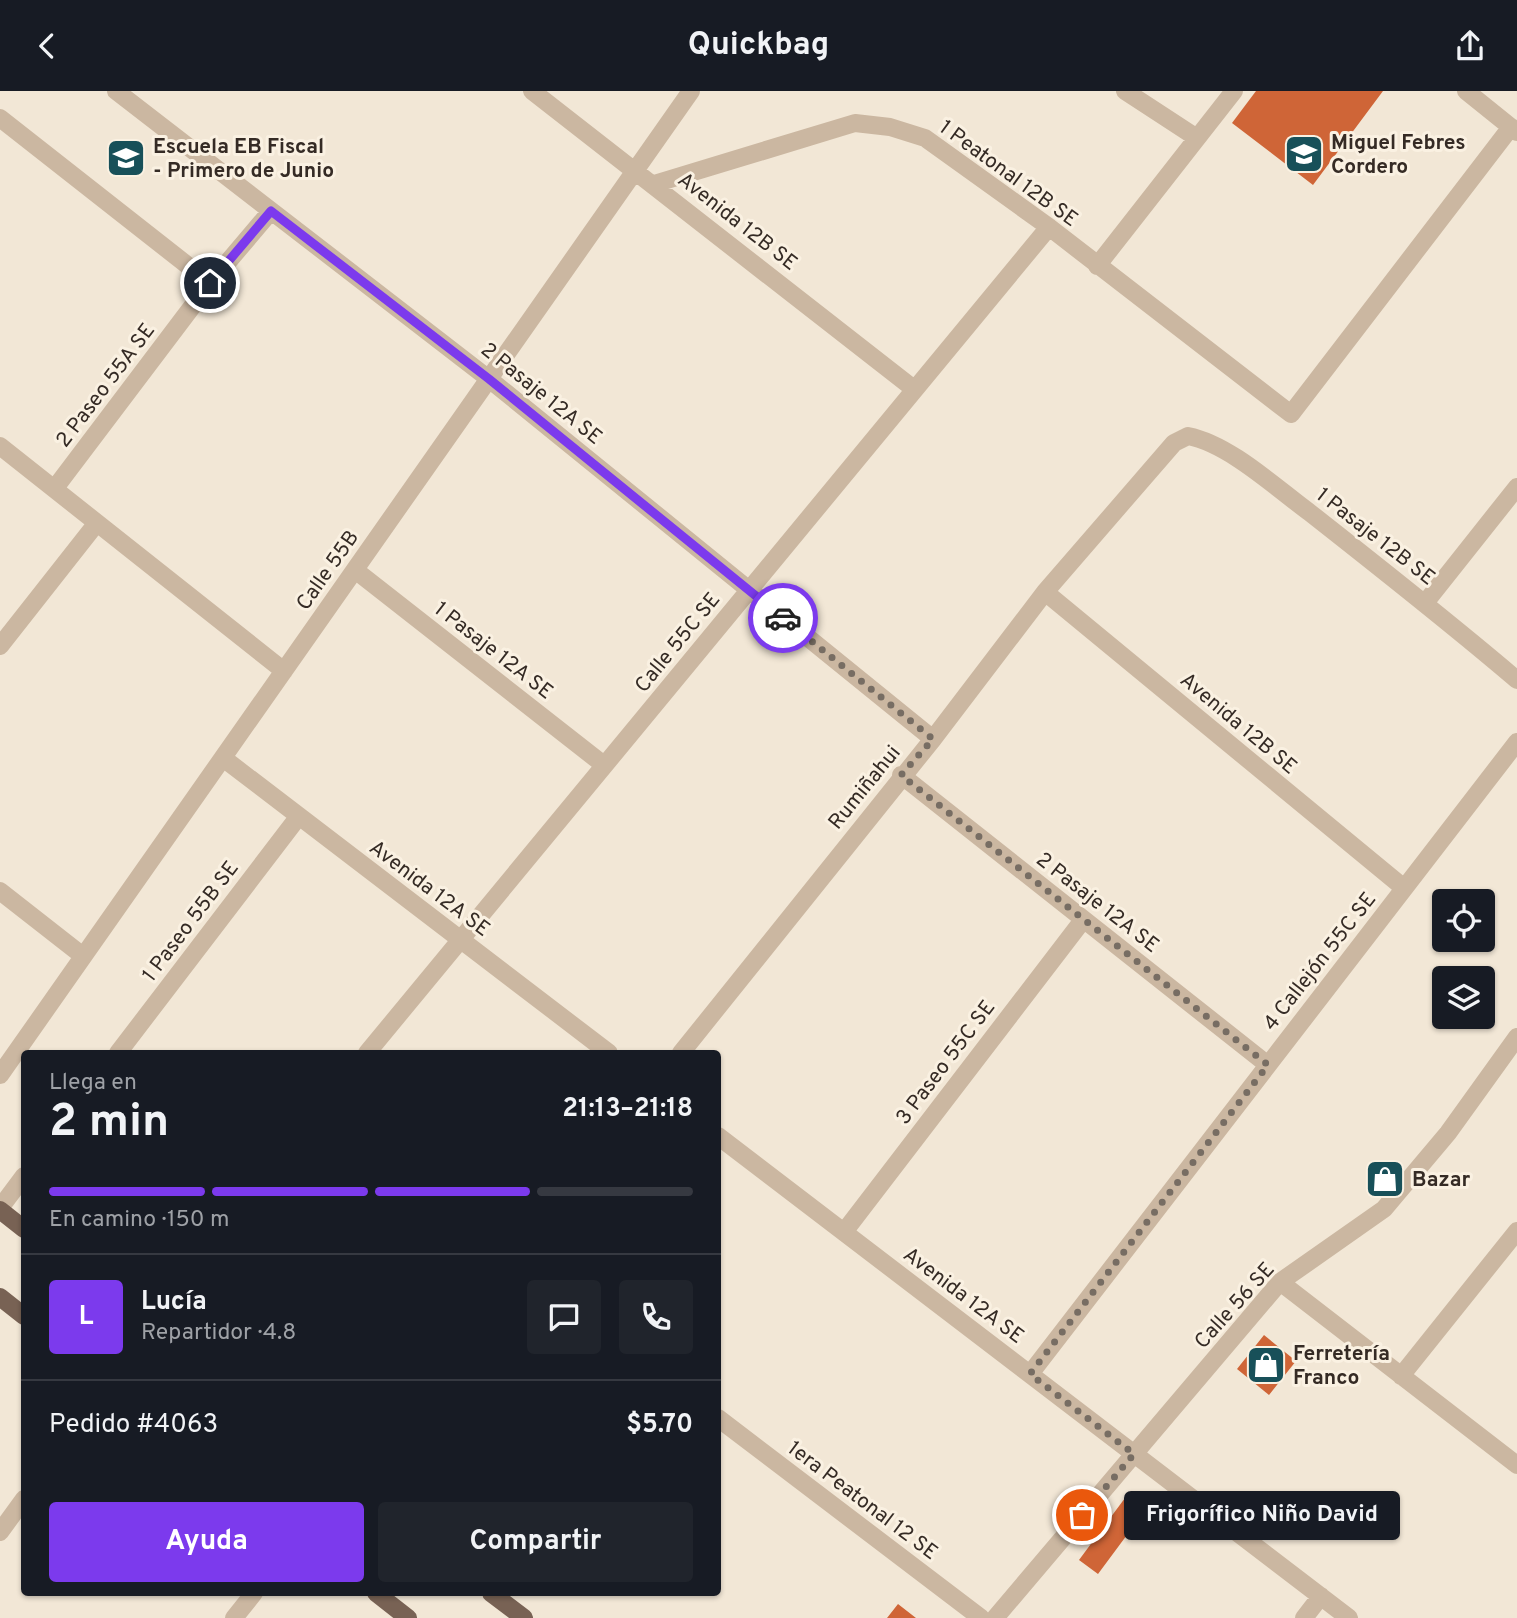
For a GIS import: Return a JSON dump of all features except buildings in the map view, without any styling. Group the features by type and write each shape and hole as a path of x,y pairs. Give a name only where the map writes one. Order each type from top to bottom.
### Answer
{"main road":[{"path":"0,1209 21,1226"},
{"path":"0,1297 21,1314"},
{"path":"380,1596 408,1618"},
{"path":"495,1596 524,1618"}],"street":[{"name":"2 Pasaje 12A SE","path":"116,91 489,379 933,739"},
{"name":"Avenida 12B SE","path":"531,91 654,184 914,389"},
{"name":"Calle 55B","path":"0,1075 691,91"},
{"path":"1125,91 1197,138"},
{"path":"1097,266 1234,91"},
{"path":"1466,91 1514,130"},
{"path":"0,118 210,283"},
{"name":"1 Peatonal 12B SE","path":"654,184 855,123 890,127 925,138 1049,227 1291,414 1514,130"},
{"name":"2 Paseo 55A SE","path":"55,488 210,283 271,211"},
{"name":"Calle 55C SE","path":"369,1050 1049,227"},
{"name":"Rumiñahui","path":"683,1050 901,775 933,739 1045,592 1174,443 1188,436 1199,438"},
{"name":"1 Pasaje 12B SE","path":"1199,438 1252,469 1425,603 1517,680"},
{"path":"0,446 284,671"},
{"path":"1425,603 1517,487"},
{"path":"0,646 96,524"},
{"name":"1 Pasaje 12A SE","path":"355,570 604,765"},
{"name":"Avenida 12B SE","path":"1045,592 1404,888"},
{"name":"4 Callejón 55C SE","path":"1030,1374 1517,742"},
{"name":"Avenida 12A SE","path":"223,758 605,1050"},
{"name":"2 Pasaje 12A SE","path":"901,775 1268,1065"},
{"name":"1 Paseo 55B SE","path":"120,1050 299,816"},
{"path":"0,891 83,956"},
{"name":"3 Paseo 55C SE","path":"844,1232 1083,920"},
{"name":"Calle 56 SE","path":"995,1618 1280,1282 1384,1209 1448,1133 1517,1037"},
{"name":"Avenida 12A SE","path":"721,1138 1349,1618"},
{"path":"0,1209 21,1179"},
{"path":"1401,1375 1517,1231"},
{"path":"1280,1282 1517,1465"},
{"name":"1era Peatonal 12 SE","path":"721,1420 981,1618"},
{"path":"0,1532 21,1503"},
{"path":"234,1618 252,1596"},
{"path":"1304,1618 1321,1597"}],"way so far":[{"path":"783,618 933,739 901,775 1268,1065 1030,1374 1134,1454 1082,1515"}],"place":[{"name":"Miguel Febres Cordero","path":"1304,154"},
{"name":"Escuela EB Fiscal - Primero de Junio","path":"126,158"},
{"name":"Bazar","path":"1385,1179"},
{"name":"Ferretería Franco","path":"1266,1365"},
{"name":"Frigorífico Niño David","path":"1082,1515"}],"route":[{"path":"210,283 271,211 489,379 783,618"}]}
